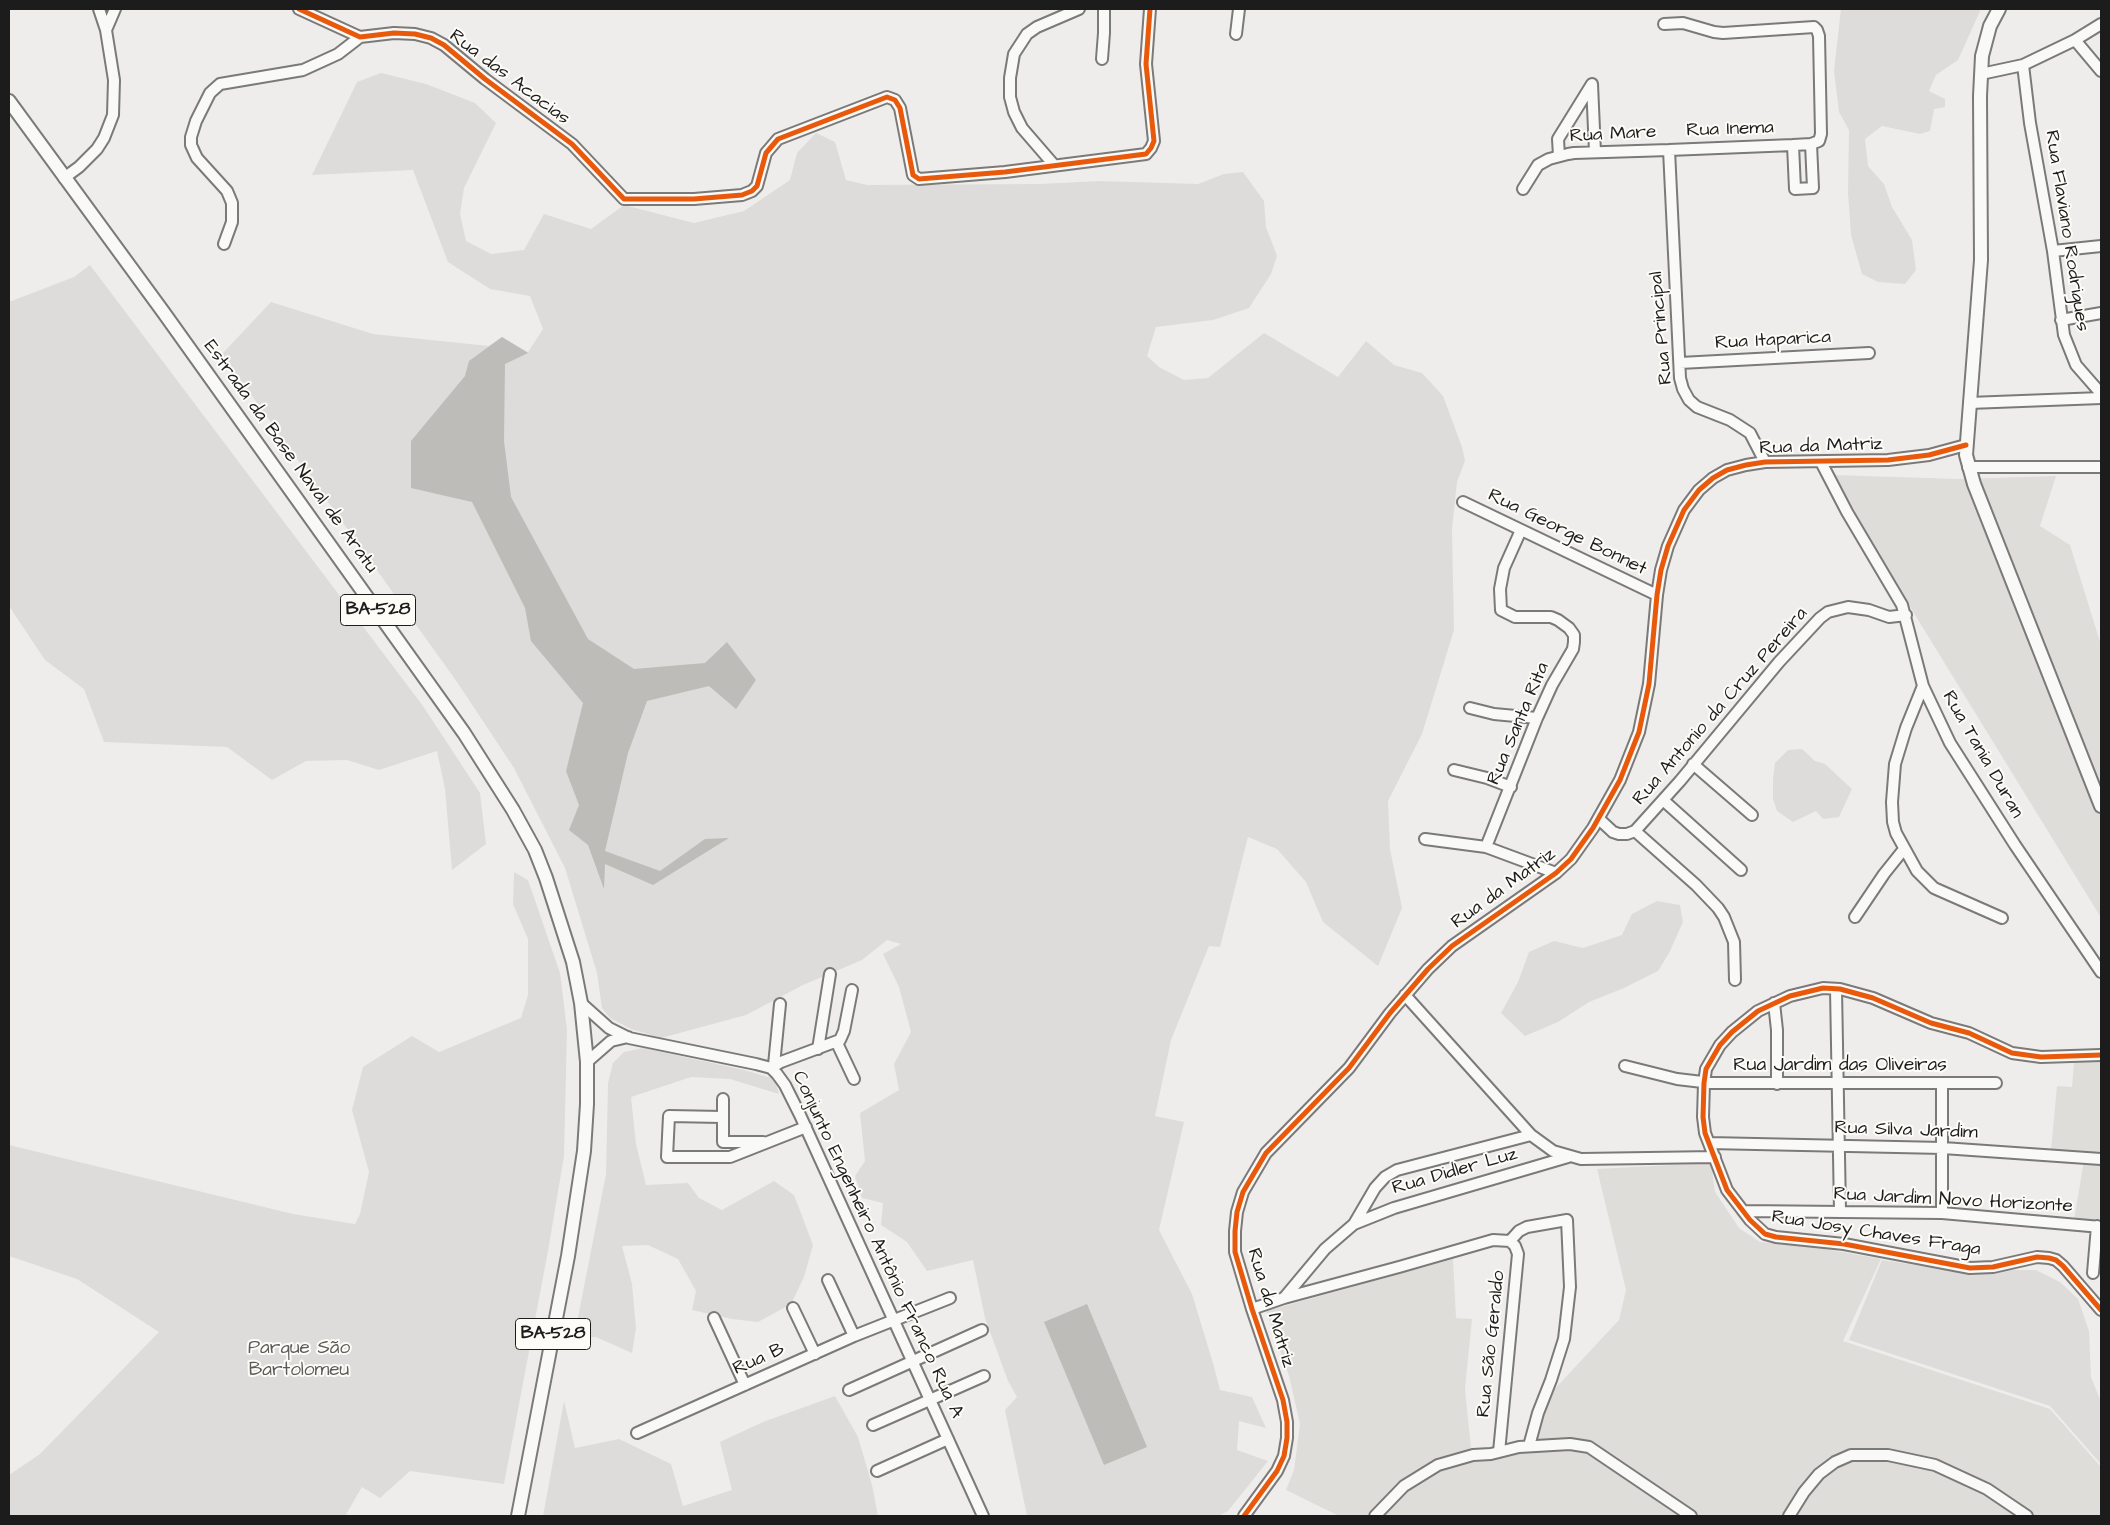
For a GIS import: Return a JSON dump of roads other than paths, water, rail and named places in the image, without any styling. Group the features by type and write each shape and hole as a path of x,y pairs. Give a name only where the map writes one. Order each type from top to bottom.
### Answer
{"main road":[{"path":"1999,9 1985,41 1981,74 1981,260 1966,445 1968,467 2101,806"},
{"name":"Estrada da Base Naval de Aratu","path":"9,101 431,685 491,773 535,850 546,878 573,962 581,1003 587,1104 579,1193 518,1516"}],"street":[{"path":"64,178 79,167 97,149 104,138 113,115 114,80 106,30 99,9"},
{"path":"106,30 115,9"},
{"path":"224,244 232,222 232,203 227,191 197,158 191,145 191,137 196,121 210,93 220,84 303,70 338,54 360,37 298,9"},
{"path":"1078,9 1037,27 1027,34 1014,54 1010,78 1010,97 1022,128 1054,165 1137,156 1146,154 1152,148 1154,141 1146,74 1150,9"},
{"path":"1102,58 1104,9"},
{"path":"1236,34 1240,9"},
{"path":"1664,24 1690,24 1706,30 1723,33 1814,27 1819,36 1821,134 1819,141 1811,144"},
{"path":"1981,74 2023,65 2075,40 2101,24"},
{"name":"Rua das Acacias","path":"360,37 394,33 415,34 444,44 485,79 572,144 624,199 694,199 742,195 752,191 757,186 766,152 778,139 887,98 895,100 900,108 915,178 1005,172 1054,165"},
{"path":"2075,40 2101,72"},
{"name":"Rua Flaviano Rodrigues","path":"2023,65 2031,131 2053,251 2064,336 2076,365 2096,389 2101,392"},
{"path":"1559,156 1558,139 1592,84 1595,152"},
{"name":"Rua Inema","path":"1669,150 1811,144 1813,188 1795,189 1793,145"},
{"name":"Rua Mare","path":"1523,189 1538,165 1559,156 1574,153 1669,150"},
{"name":"Rua Principal","path":"1669,150 1680,364 1683,389 1689,400 1697,407 1741,426 1750,433 1757,443 1765,462"},
{"path":"2053,251 2101,246"},
{"path":"2061,320 2101,313"},
{"name":"Rua Itaparica","path":"1680,364 1869,353"},
{"path":"1969,403 2101,398"},
{"name":"Rua da Matriz","path":"1244,1516 1278,1471 1284,1456 1287,1422 1283,1400 1235,1252 1237,1212 1243,1192 1266,1153 1344,1074 1405,995 1452,946 1556,873 1581,847 1620,780 1639,732 1649,684 1657,595 1668,546 1677,522 1699,490 1713,478 1727,470 1746,464 1765,462 1853,462 1910,458 1966,445"},
{"name":"Rua Tania Duran","path":"1821,462 1847,512 1902,605 1923,686 1939,723 1962,763 2069,927 2101,972"},
{"path":"1968,467 2101,467"},
{"name":"Rua George Bonnet","path":"1463,502 1657,595"},
{"name":"Rua Santa Rita","path":"1486,847 1537,718 1552,685 1573,649 1574,635 1558,620 1551,618 1515,617 1501,610 1500,589 1504,568 1520,530"},
{"name":"Rua Antonio da Cruz Pereira","path":"1599,819 1613,832 1619,834 1635,831 1779,662 1820,618 1828,612 1848,607 1869,610 1889,618 1906,616"},
{"path":"1923,686 1906,728 1895,764 1892,802 1893,822 1904,849 1917,871 1934,888 2002,918"},
{"path":"1470,708 1494,714 1537,718"},
{"path":"1693,764 1752,815"},
{"path":"1454,770 1487,778 1511,787"},
{"path":"1663,800 1741,870"},
{"path":"1635,831 1696,885 1718,908 1724,917 1734,942 1735,980"},
{"path":"1425,839 1486,847 1556,873"},
{"path":"1855,917 1884,874 1904,849"},
{"path":"818,1049 830,974"},
{"name":"Rua Josy Chaves Fraga","path":"2101,1055 2041,1058 2012,1053 1969,1033 1931,1023 1873,998 1836,989 1823,988 1806,991 1774,1003 1743,1022 1720,1045 1706,1069 1703,1117 1705,1133 1727,1190 1758,1229 1776,1237 1844,1244 1960,1267 1982,1268 2036,1257 2049,1258 2056,1260 2063,1266 2101,1310"},
{"path":"1836,989 1840,1211"},
{"path":"780,1004 772,1067 837,1043 843,1036 852,990"},
{"path":"1405,995 1531,1135 1553,1151 1568,1157 1587,1159 1715,1156"},
{"name":"Conjunto Engenheiro Antônio Franco Rua A","path":"581,1003 609,1028 629,1038 772,1067 785,1085 806,1127 984,1516"},
{"path":"1774,1003 1777,1030 1777,1084"},
{"name":"Conjunto Engenheiro Antônio Franco Rua A","path":"586,1062 611,1041 629,1038"},
{"path":"837,1043 854,1080"},
{"name":"Rua Jardim das Oliveiras","path":"1625,1066 1677,1079 1704,1083 1996,1083"},
{"path":"1942,1084 1942,1213"},
{"path":"723,1098 723,1142 770,1142"},
{"path":"722,1117 669,1116 667,1157 730,1157 806,1127"},
{"name":"Rua Didler Luz","path":"1284,1298 1325,1249 1354,1224 1375,1188 1385,1177 1397,1170 1531,1135"},
{"name":"Rua Silva Jardim","path":"1710,1143 1943,1148 2101,1159"},
{"name":"Rua Didler Luz","path":"1354,1224 1409,1203 1568,1157"},
{"name":"Rua Jardim Novo Horizonte","path":"1743,1211 1942,1213 2099,1227"},
{"path":"1252,1309 1284,1298 1399,1268 1493,1240 1510,1241 1527,1227 1567,1220 1570,1288 1564,1340 1538,1413 1529,1446"},
{"path":"2093,1273 2099,1227"},
{"name":"Rua São Geraldo","path":"1499,1452 1518,1262 1515,1246 1510,1241"},
{"path":"828,1280 854,1336"},
{"name":"Rua B","path":"636,1432 854,1336 895,1319 904,1318 950,1298"},
{"path":"793,1308 815,1354"},
{"path":"714,1318 745,1385"},
{"path":"849,1390 982,1330"},
{"path":"873,1425 984,1376"},
{"path":"877,1471 948,1439"},
{"path":"1375,1516 1404,1486 1438,1465 1474,1455 1529,1446 1570,1444 1589,1447 1691,1516"},
{"path":"1789,1516 1804,1492 1819,1474 1835,1462 1851,1456 1869,1455 1888,1456 1935,1465 1987,1489 2027,1516"}],"park label":[{"name":"Parque São Bartolomeu","path":"299,1360"}]}
